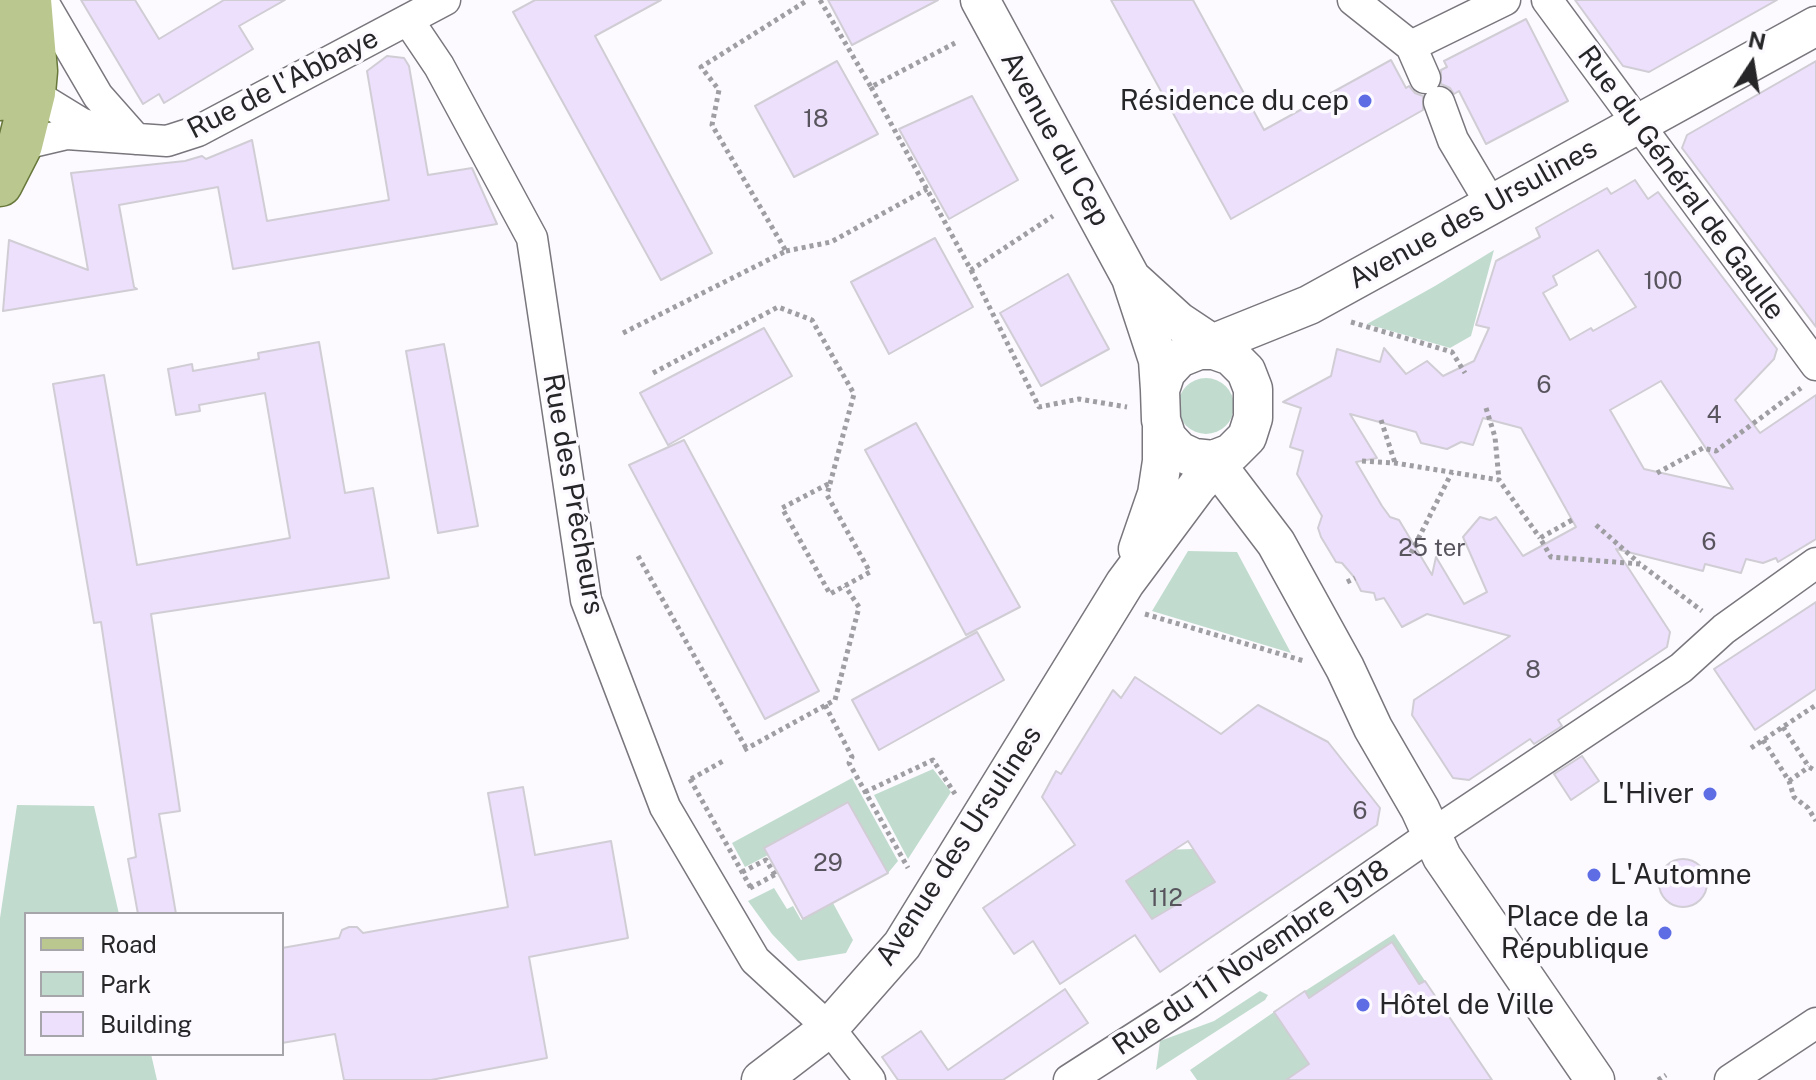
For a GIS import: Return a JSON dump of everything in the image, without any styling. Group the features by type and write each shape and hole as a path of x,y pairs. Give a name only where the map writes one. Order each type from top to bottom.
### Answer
{"main road":[{"path":"0,184 20,145 17,84 3,0"},
{"path":"17,84 29,0"}],"street":[{"path":"42,0 98,96 136,139"},
{"name":"Rue de l'Abbaye","path":"20,145 67,134 167,141 198,131 445,0"},
{"name":"Avenue du Cep","path":"980,0 1131,278 1158,360 1154,408"},
{"path":"1353,0 1411,46 1453,140 1491,204"},
{"path":"1411,46 1505,0"},
{"name":"Rue du Général de Gaulle","path":"1547,0 1636,123 1810,376"},
{"name":"Rue des Prêcheurs","path":"408,20 439,66 532,238 586,600 665,807 755,960 829,1028 870,1080"},
{"name":"Avenue des Ursulines","path":"1212,350 1309,305 1816,26"},
{"path":"17,84 63,71 89,80"},
{"path":"17,84 81,123 136,139"},
{"name":"Avenue du Cep","path":"1131,278 1212,350"},
{"name":"Avenue des Ursulines","path":"1253,411 1262,367 1272,348 1309,305"},
{"path":"1268,533 1251,439 1253,411 1248,374 1212,350 1171,366 1154,408 1167,438 1179,451 1211,461 1268,533 1345,668 1373,728 1442,857 1595,1080"},
{"name":"Avenue des Ursulines","path":"1134,598 1157,494 1163,445 1154,408"},
{"path":"1211,461 1244,442 1253,411"},
{"name":"Avenue des Ursulines","path":"761,1080 829,1028 902,945 1134,598 1170,525 1211,461"},
{"path":"1170,525 1195,514 1222,511 1244,516 1268,533"},
{"path":"1426,822 1681,668 1724,629 1816,563"},
{"name":"Rue du 11 Novembre 1918","path":"1069,1080 1189,1003 1426,822"},
{"path":"1730,1080 1816,1023"}],"path":[{"path":"786,251 712,125 719,90 701,67 808,0"},
{"path":"820,0 971,270 1039,407 1079,399 1154,408"},
{"path":"871,87 955,43"},
{"path":"623,333 786,251 831,242 927,189"},
{"path":"971,270 1053,216"},
{"path":"653,373 778,307 812,320 854,394 827,495 870,572 830,594 782,508 830,483"},
{"path":"1351,322 1452,352 1465,373"},
{"path":"1657,473 1703,448 1716,451 1810,376"},
{"path":"1486,408 1495,437 1499,480 1551,557 1640,564"},
{"path":"1381,420 1395,463"},
{"path":"1362,461 1395,463 1499,480"},
{"path":"1411,553 1452,472"},
{"path":"1540,538 1572,520"},
{"path":"1596,525 1640,564 1724,629"},
{"path":"638,556 745,749 835,700 859,607 845,586"},
{"path":"1347,582 1355,578"},
{"path":"1134,598 1310,663"},
{"path":"825,705 852,757 849,763 908,868"},
{"path":"1751,748 1816,705"},
{"path":"1783,727 1809,767 1816,771"},
{"path":"1763,740 1789,781 1794,797 1808,808 1816,821"},
{"path":"680,784 725,760"},
{"path":"865,792 933,760 955,794"},
{"path":"1789,781 1809,767"},
{"path":"690,779 751,888"},
{"path":"1808,808 1816,803"},
{"path":"739,895 776,874 766,860 742,872"},
{"path":"1658,1080 1666,1075"}],"green space":[{"path":"1494,250 1471,336 1450,348 1367,324 1435,286"},
{"path":"1206,378 1226,386 1234,406 1226,426 1206,434 1186,426 1178,406 1186,386"},
{"path":"1188,551 1237,552 1291,653 1152,611"},
{"path":"933,769 951,792 908,859 874,795"},
{"path":"852,778 898,861 888,873 848,802 765,848 768,855 745,867 732,843"},
{"path":"17,805 94,806 119,912 24,912 24,1056 151,1056 157,1080 0,1080 0,918"},
{"path":"1193,849 1216,884 1138,938 1126,881 1158,850"},
{"path":"774,888 787,909 793,906 801,920 833,903 853,940 846,953 798,961 772,934 748,901"},
{"path":"1394,934 1425,981 1419,984 1391,943 1309,998 1305,991"},
{"path":"1260,991 1268,995 1265,1000 1156,1070 1160,1041 1214,1021"},
{"path":"1274,1012 1309,1064 1286,1080 1197,1080 1190,1070"}],"building":[{"path":"81,0 135,0 159,39 224,0 285,0 239,26 253,49 164,103 159,94 143,104"},
{"path":"535,0 661,0 595,36 712,253 661,280 513,12"},
{"path":"828,0 938,0 852,45"},
{"name":"Résidence du cep","path":"1111,0 1193,0 1264,130 1391,60 1406,88 1409,86 1423,96 1423,110 1231,219"},
{"path":"1575,0 1777,0 1649,72 1623,66"},
{"path":"1526,19 1568,101 1486,144 1459,91 1454,94 1441,84 1441,70 1447,67 1444,61"},
{"path":"387,56 404,58 409,66 428,175 472,168 497,224 233,269 218,187 119,205 134,287 137,289 3,311 9,240 88,270 71,173 185,161 202,156 206,159 252,140 267,221 389,200 367,71"},
{"path":"837,61 878,134 794,177 755,106"},
{"path":"1816,61 1816,327 1682,148 1687,135"},
{"path":"972,96 1018,180 949,219 899,129"},
{"path":"1635,180 1648,199 1658,192 1777,349 1774,359 1735,400 1760,433 1816,395 1816,539 1778,562 1776,558 1763,563 1746,559 1741,573 1705,564 1703,571 1616,549 1670,632 1667,647 1558,720 1562,726 1534,744 1530,739 1469,780 1453,778 1412,715 1414,700 1510,636 1427,614 1402,627 1384,598 1376,600 1374,593 1361,591 1342,563 1336,562 1321,537 1318,528 1322,516 1297,474 1303,451 1290,447 1301,408 1283,402 1331,376 1337,349 1380,362 1384,348 1406,374 1427,361 1443,376 1474,361 1489,328 1476,325 1496,261 1540,237 1536,228 1607,188 1611,194","holes":["1598,250 1636,307 1570,340 1543,293 1557,285 1553,276","1661,381 1733,489 1644,469 1610,410","1350,414 1416,432 1421,443 1447,449 1461,442 1473,445 1483,418 1521,428 1576,527 1523,556 1496,517 1490,520 1480,517 1463,537 1487,592 1464,604 1436,557 1432,575 1399,520 1390,517 1356,462 1377,458"]},
{"path":"935,238 973,307 889,354 851,282"},
{"path":"1068,274 1109,349 1041,386 1000,313"},
{"path":"764,328 792,376 668,445 640,393"},
{"path":"319,342 345,493 373,488 389,578 151,614 180,811 159,814 176,912 138,912 128,859 136,857 101,622 94,623 53,384 104,375 137,565 290,538 265,393 199,405 200,411 176,415 168,369 192,364 193,371 259,359 258,353"},
{"path":"444,344 478,526 438,533 406,351"},
{"path":"916,423 1020,607 966,635 865,450"},
{"path":"684,440 819,691 765,719 629,465"},
{"path":"1816,602 1816,689 1755,730 1714,669"},
{"path":"977,632 1004,680 879,750 852,700"},
{"path":"1135,677 1221,734 1258,705 1328,742 1380,808 1377,825 1160,972 1135,935 1060,984 1033,941 1014,954 983,908 1075,845 1042,797 1056,771 1061,774 1113,690 1121,698","holes":["1188,841 1215,882 1152,919 1126,881"]},
{"path":"1582,756 1599,781 1571,800 1554,774"},
{"path":"523,787 535,855 611,841 628,938 529,957 547,1058 431,1080 344,1080 335,1034 284,1043 284,948 339,938 342,930 349,927 357,927 363,933 508,907 488,793"},
{"path":"848,802 888,873 803,919 764,848"},
{"path":"1683,859 1700,866 1707,883 1700,900 1683,907 1666,900 1659,883 1666,866"},
{"name":"Hôtel de Ville","path":"1392,942 1419,984 1425,981 1492,1080 1286,1080 1309,1064 1274,1012 1305,991 1309,998"},
{"path":"1065,989 1088,1023 1003,1080 898,1080 882,1057 921,1031 948,1070"}],"place":[{"name":"Résidence du cep","path":"1365,101"},
{"name":"L'Hiver","path":"1710,794"},
{"name":"L'Automne","path":"1594,875"},
{"name":"Place de la République","path":"1665,933"},
{"name":"Hôtel de Ville","path":"1363,1005"}]}
